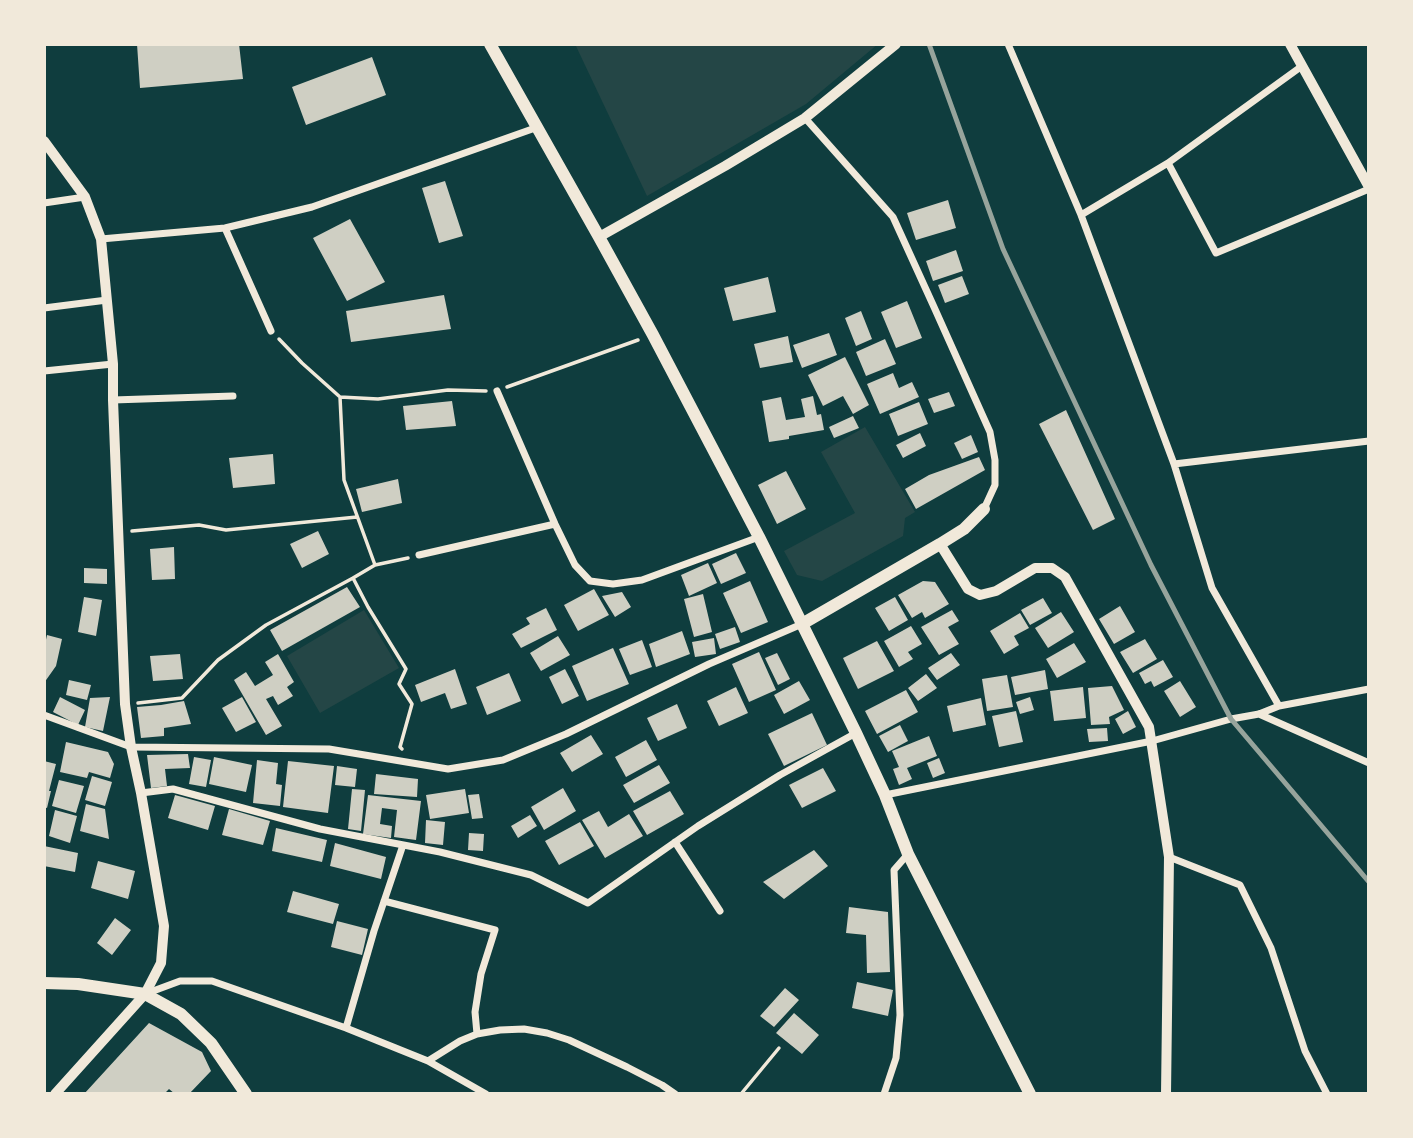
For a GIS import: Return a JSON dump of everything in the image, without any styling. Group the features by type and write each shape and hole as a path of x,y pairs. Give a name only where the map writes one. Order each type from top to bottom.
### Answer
{"main road":[{"path":"489,44 653,335 759,537 856,733 885,795 908,854 1030,1094"},
{"path":"803,624 964,529 984,509"},
{"path":"44,984 78,984 145,995 181,1014 211,1043 246,1094"}],"street":[{"path":"599,237 805,118 896,44"},
{"path":"1008,44 1081,215 1174,464 1212,587 1279,706"},
{"path":"1168,163 1216,253 1369,188 1290,44"},
{"path":"1081,215 1168,163 1302,66"},
{"path":"805,118 893,217 989,432 995,460 995,485 984,509"},
{"path":"101,239 225,228 312,207 538,127"},
{"path":"44,141 85,197 101,239 113,364 125,704 164,926 161,963 145,995 55,1094"},
{"path":"44,203 85,197"},
{"path":"225,228 271,331"},
{"path":"44,308 107,300"},
{"path":"44,371 113,364"},
{"path":"497,391 575,565 590,581 612,584 642,580 759,537"},
{"path":"113,400 233,396"},
{"path":"1174,464 1369,441"},
{"path":"419,555 555,524"},
{"path":"940,544 968,589 980,595 996,591 1035,568 1052,568 1065,577 1149,727 1169,857 1166,1094"},
{"path":"44,715 131,747 329,749 448,769 503,760 566,734 709,664 803,624"},
{"path":"885,795 1152,740 1259,714 1279,706 1369,689"},
{"path":"1259,714 1369,763"},
{"path":"141,793 173,789 320,829 440,852 531,875 588,903 675,842 780,775 856,733"},
{"path":"675,842 720,911"},
{"path":"346,1028 403,845"},
{"path":"884,1094 896,1058 900,1015 894,870 908,854"},
{"path":"1169,857 1240,885 1271,948 1305,1051 1327,1094"},
{"path":"384,901 495,930 481,974 475,1012 477,1034"},
{"path":"145,995 180,981 212,982 346,1028 428,1061 486,1094"},
{"path":"428,1061 477,1034 524,1029 569,1040 627,1067 675,1094"}],"path":[{"path":"271,331 340,397 378,399 448,390 497,391 653,335"},
{"path":"340,397 344,480 375,565"},
{"path":"119,532 199,526 226,530 356,517"},
{"path":"125,704 182,698 218,660 266,625 375,565 419,555"},
{"path":"353,578 405,669 399,684 412,705 400,747 431,766"},
{"path":"741,1094 779,1048"}],"shaded area":[{"path":"575,44 878,44 806,104 647,196"},
{"path":"865,427 915,512 905,518 903,536 822,581 797,575 784,551 855,513 821,452"},
{"path":"364,610 399,668 320,713 287,656"}],"building":[{"path":"137,44 239,44 243,79 140,88"},
{"path":"372,57 386,95 306,125 292,87"},
{"path":"445,181 463,236 439,243 422,188"},
{"path":"948,200 956,228 916,240 907,213"},
{"path":"350,219 385,282 347,301 313,238"},
{"path":"956,250 963,271 933,281 926,261"},
{"path":"962,276 969,294 945,303 938,285"},
{"path":"768,277 776,312 733,321 724,288"},
{"path":"444,295 451,329 351,342 346,311"},
{"path":"907,301 922,338 896,348 881,312"},
{"path":"861,311 872,339 856,346 845,318"},
{"path":"829,333 837,355 802,368 793,345"},
{"path":"788,336 793,362 760,368 754,344"},
{"path":"885,339 896,364 866,376 856,352"},
{"path":"845,357 869,405 853,414 843,396 823,406 808,375"},
{"path":"893,373 899,388 912,382 919,397 880,414 867,384"},
{"path":"949,392 955,406 934,413 928,399"},
{"path":"813,396 824,430 769,442 762,401 781,397 786,420 805,417 801,399"},
{"path":"452,401 456,426 406,430 403,406"},
{"path":"919,402 928,424 898,436 889,414"},
{"path":"1066,410 1115,519 1093,530 1039,424"},
{"path":"853,416 859,428 834,438 829,427"},
{"path":"920,433 926,446 903,458 896,445"},
{"path":"971,435 978,452 962,459 954,443"},
{"path":"273,454 275,484 233,488 229,458"},
{"path":"979,457 985,470 916,509 905,489 929,475"},
{"path":"786,471 806,509 777,524 758,485"},
{"path":"398,479 402,503 362,512 356,489"},
{"path":"318,531 329,554 302,568 290,544"},
{"path":"174,547 175,579 152,580 150,549"},
{"path":"736,553 746,573 721,584 712,564"},
{"path":"708,563 717,583 689,596 681,575"},
{"path":"84,568 107,569 107,584 84,583"},
{"path":"750,581 768,622 741,633 723,593"},
{"path":"923,581 935,582 949,604 925,618 922,612 912,618 898,595"},
{"path":"347,587 360,607 282,651 270,630"},
{"path":"594,589 609,615 578,631 564,605"},
{"path":"622,592 631,607 615,617 602,596"},
{"path":"703,594 712,632 694,637 684,599"},
{"path":"84,597 102,600 96,636 78,632"},
{"path":"895,597 908,620 889,631 875,608"},
{"path":"1043,598 1052,613 1030,625 1021,610"},
{"path":"1120,606 1135,632 1114,644 1099,619"},
{"path":"546,608 557,630 521,648 512,634 530,624 526,618"},
{"path":"952,610 959,621 948,627 959,644 939,655 921,627"},
{"path":"1061,612 1074,632 1048,648 1035,628"},
{"path":"1020,613 1029,628 1014,636 1019,645 1004,654 990,631"},
{"path":"911,626 922,644 908,652 913,659 899,667 884,641"},
{"path":"735,627 740,642 720,649 715,634"},
{"path":"682,631 690,654 656,667 649,644"},
{"path":"47,635 62,639 56,666 44,683 44,649"},
{"path":"558,636 570,655 541,671 530,653"},
{"path":"714,638 716,654 695,657 692,642"},
{"path":"1145,639 1157,659 1133,673 1120,652"},
{"path":"642,640 652,667 630,675 619,649"},
{"path":"877,641 894,671 858,689 843,658"},
{"path":"1074,643 1086,662 1057,678 1046,659"},
{"path":"613,648 629,684 587,701 572,666"},
{"path":"759,652 776,690 749,702 732,664"},
{"path":"777,653 790,679 778,685 765,658"},
{"path":"951,653 960,665 937,680 928,668"},
{"path":"180,654 183,679 153,681 150,656"},
{"path":"278,654 294,682 287,687 293,696 278,705 273,696 266,699 282,726 266,735 234,680 246,672 255,686 273,675 265,662"},
{"path":"1163,660 1173,677 1154,687 1151,681 1145,684 1139,673"},
{"path":"455,669 467,704 451,709 445,693 421,702 415,685"},
{"path":"565,669 579,696 562,704 549,677"},
{"path":"1045,670 1048,689 1015,695 1011,677"},
{"path":"509,673 521,701 487,715 476,687"},
{"path":"926,674 937,688 918,701 908,688"},
{"path":"1007,675 1013,707 987,711 982,679"},
{"path":"69,680 91,685 87,700 66,695"},
{"path":"799,681 810,700 784,714 774,695"},
{"path":"1180,681 1196,707 1180,717 1164,691"},
{"path":"1112,686 1124,710 1109,717 1110,724 1091,725 1088,688"},
{"path":"736,687 748,713 719,726 707,701"},
{"path":"1083,687 1086,718 1054,721 1050,691"},
{"path":"906,690 918,712 877,734 865,711"},
{"path":"60,697 85,710 78,725 53,712"},
{"path":"110,697 103,731 85,727 90,698"},
{"path":"242,697 256,722 236,732 222,708"},
{"path":"1030,697 1034,710 1020,714 1016,702"},
{"path":"981,698 986,725 953,732 947,706"},
{"path":"184,701 191,724 164,728 164,736 141,738 137,707"},
{"path":"677,704 687,728 658,741 647,718"},
{"path":"1016,711 1023,742 999,747 992,716"},
{"path":"1128,711 1136,727 1123,734 1115,719"},
{"path":"812,713 827,745 784,766 768,734"},
{"path":"900,725 908,741 888,752 879,736"},
{"path":"1107,728 1108,741 1089,742 1087,729"},
{"path":"591,735 603,754 572,772 560,753"},
{"path":"929,736 937,756 907,768 912,779 899,785 893,769 899,767 892,751"},
{"path":"646,740 657,760 626,777 615,757"},
{"path":"66,742 108,752 114,764 110,778 89,772 87,778 60,772"},
{"path":"188,754 190,768 165,769 167,786 151,788 147,755"},
{"path":"194,757 211,760 206,787 189,784"},
{"path":"214,757 252,765 246,792 209,784"},
{"path":"939,758 945,773 933,778 927,763"},
{"path":"257,760 278,763 276,784 282,785 280,806 253,803"},
{"path":"44,761 56,764 47,808 44,807"},
{"path":"288,761 334,766 328,813 283,807"},
{"path":"659,765 670,783 634,803 623,785"},
{"path":"337,766 357,769 355,787 335,785"},
{"path":"823,768 836,791 802,808 789,785"},
{"path":"376,774 418,779 417,797 374,794"},
{"path":"92,776 112,782 105,806 85,800"},
{"path":"59,780 84,786 76,813 52,806"},
{"path":"563,788 576,811 544,830 531,807"},
{"path":"352,789 365,790 361,831 348,829"},
{"path":"465,789 469,813 430,819 426,795"},
{"path":"670,791 684,814 647,835 633,811"},
{"path":"479,794 483,818 472,819 468,795"},
{"path":"175,795 215,806 208,830 168,818"},
{"path":"368,795 421,801 416,840 394,837 397,810 382,808 380,824 392,826 391,838 363,834"},
{"path":"86,804 105,809 109,839 80,831"},
{"path":"229,809 270,821 263,845 222,835"},
{"path":"55,810 77,816 70,843 49,836"},
{"path":"599,811 608,827 629,814 643,836 605,858 582,820"},
{"path":"530,815 537,826 518,838 511,826"},
{"path":"426,820 445,822 443,845 425,843"},
{"path":"580,822 594,846 559,865 545,841"},
{"path":"276,828 327,840 322,862 272,851"},
{"path":"469,833 484,834 483,851 468,850"},
{"path":"335,843 386,857 381,879 330,866"},
{"path":"44,846 78,853 75,872 44,866"},
{"path":"814,850 828,866 784,899 763,882"},
{"path":"98,861 135,871 128,899 91,888"},
{"path":"293,891 339,904 333,924 287,912"},
{"path":"849,907 888,912 890,972 867,973 866,935 846,933"},
{"path":"115,918 131,930 112,955 97,943"},
{"path":"337,921 368,929 362,955 331,947"},
{"path":"857,982 893,990 888,1016 852,1008"},
{"path":"785,988 799,1000 774,1027 760,1016"},
{"path":"794,1013 819,1035 802,1054 776,1033"},
{"path":"149,1023 202,1052 211,1071 189,1094 175,1094 169,1089 164,1094 84,1094"}],"railway":[{"path":"929,44 1003,249 1151,565 1231,719 1369,882"}]}
